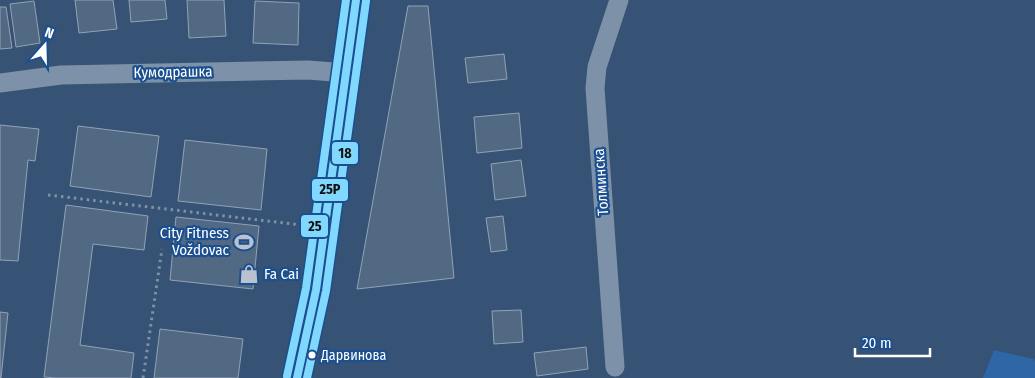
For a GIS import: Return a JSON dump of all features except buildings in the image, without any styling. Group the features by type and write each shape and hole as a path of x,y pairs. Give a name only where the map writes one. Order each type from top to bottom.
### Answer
{"street":[{"path":"297,378 316,290 323,228 356,0"},
{"name":"Толминска","path":"615,367 594,88 597,67 619,0"},
{"name":"Кумодрашка","path":"0,83 61,75 289,71 346,73"}],"path":[{"path":"48,195 323,228"},
{"path":"143,378 162,249"}],"shaded area":[{"path":"994,350 1034,359 1035,378 983,378"}],"transit line":[{"name":"25","path":"287,376 306,288 346,0"},
{"name":"25P","path":"297,378 316,290 356,0"},
{"name":"18","path":"307,378 326,291 366,1"}],"place":[{"name":"City Fitness Voždovac","path":"244,242"},
{"name":"Fa Cai","path":"249,274"},
{"name":"Дарвинова","path":"312,355"}]}
